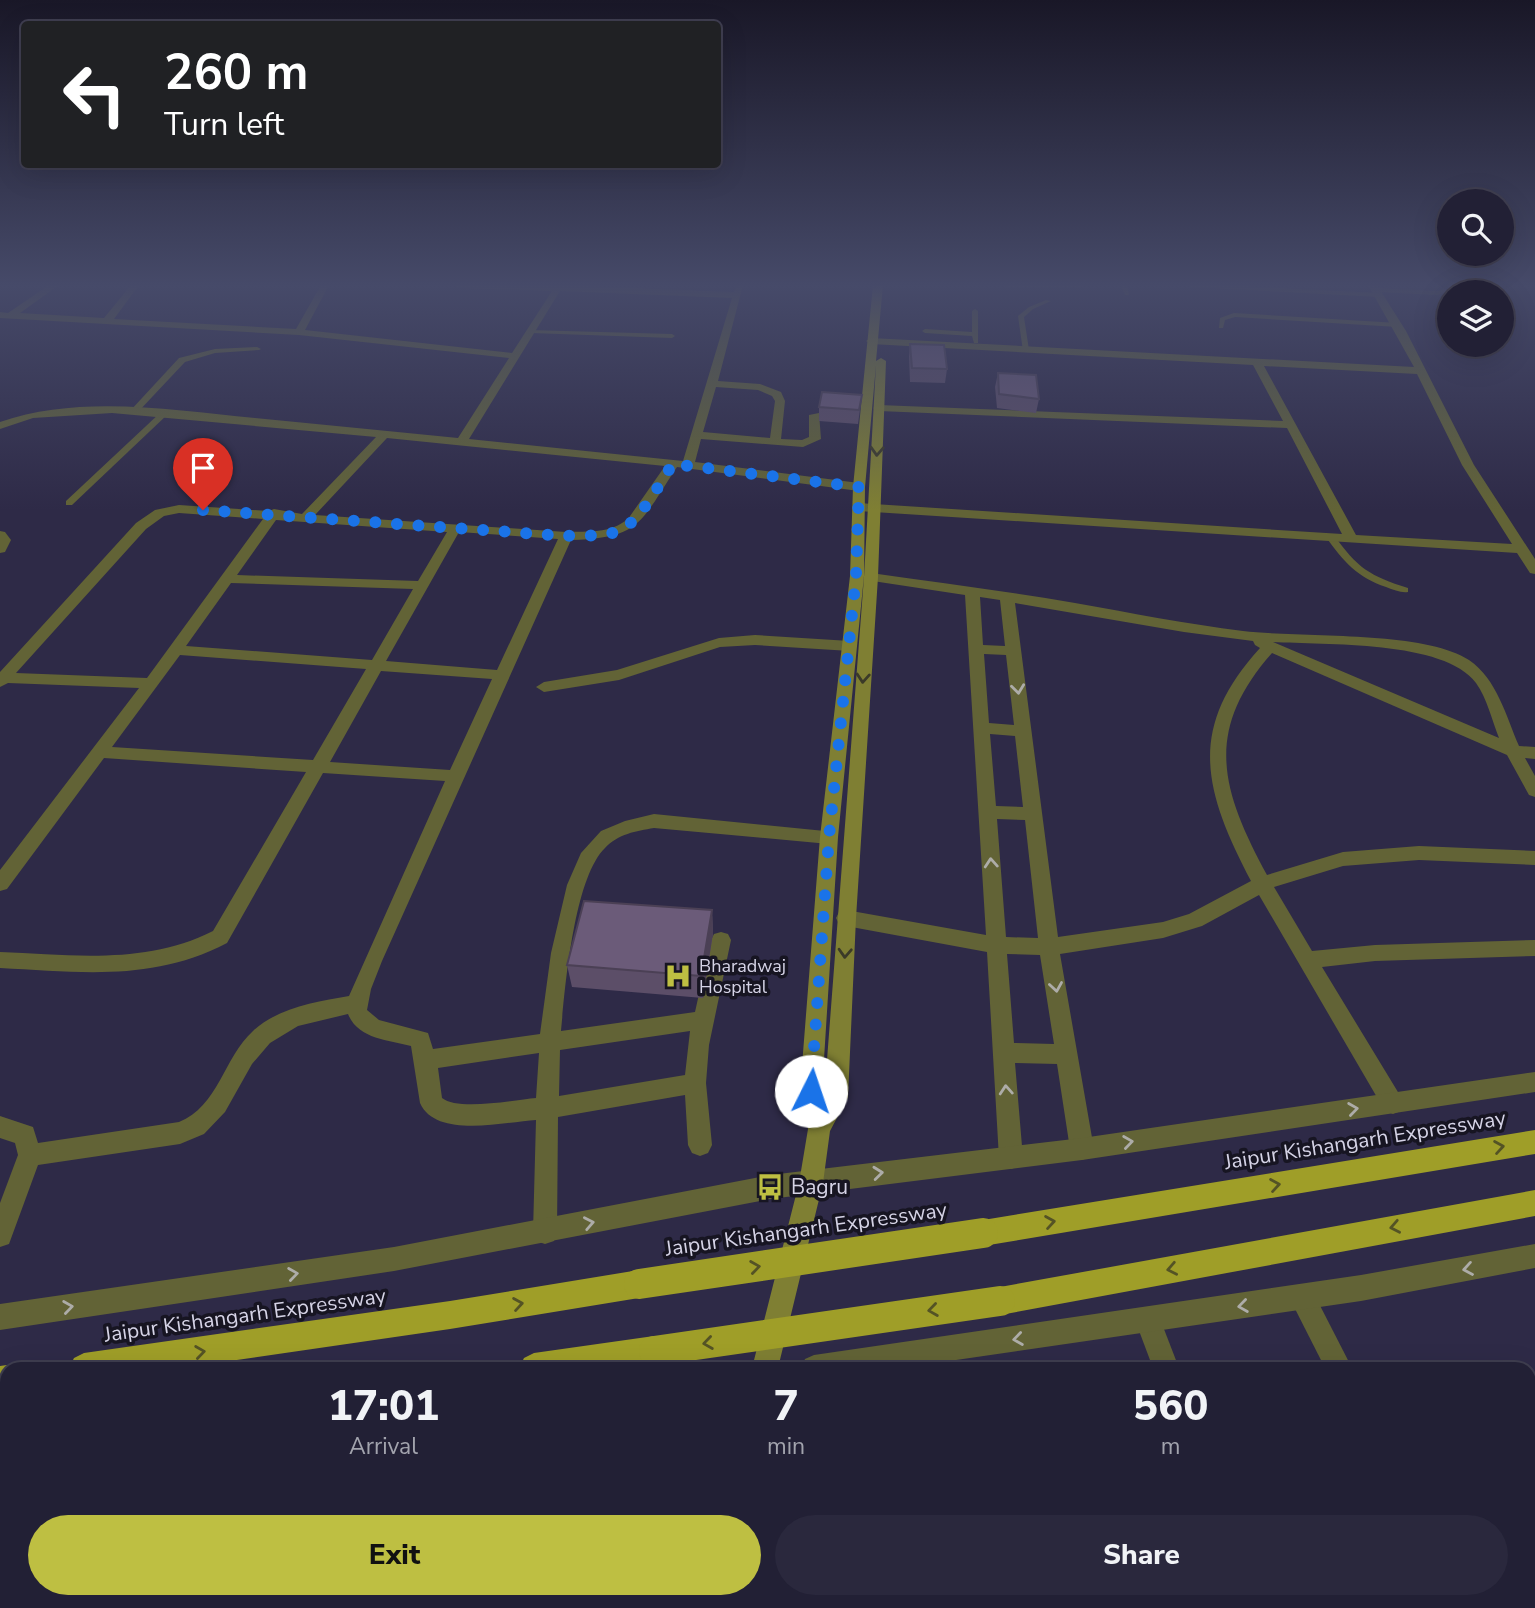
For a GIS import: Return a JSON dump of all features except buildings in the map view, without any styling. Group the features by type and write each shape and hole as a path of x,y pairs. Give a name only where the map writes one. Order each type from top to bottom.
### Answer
{"highway":[{"name":"Jaipur Kishangarh Expressway","path":"125,1362 983,1233 1535,1142"},
{"path":"576,1362 1000,1301 1535,1203"}],"main road":[{"path":"766,1362 810,1183 819,1129 837,1097 846,918 871,578 866,507 859,487 874,360"},
{"path":"819,1129 811,1091 829,837 856,576 879,408 877,360"}],"street":[{"path":"461,443 512,360"},
{"path":"688,465 718,360"},
{"path":"1219,360 1421,371"},
{"path":"1416,360 1468,465 1535,570"},
{"path":"1257,362 1351,538"},
{"path":"711,384 760,387 777,394 780,401 775,443"},
{"path":"879,408 1290,425"},
{"path":"0,426 16,418 49,412 134,411 688,465 859,487"},
{"path":"697,435 775,443 811,442 815,439 815,415"},
{"path":"307,516 384,435"},
{"path":"2,680 147,519 160,513 179,509 274,513 566,536 596,535 625,528 643,508 673,464"},
{"path":"866,507 1522,549"},
{"path":"0,884 152,683 274,513"},
{"path":"0,960 113,963 177,958 199,950 220,937 456,527"},
{"path":"0,536 4,540 0,549"},
{"path":"566,536 360,992 360,1019 371,1028 408,1034 420,1040 426,1060 431,1103 443,1113 462,1115 549,1108 695,1083"},
{"path":"871,578 972,590 1184,628 1247,636 1402,645 1446,655 1463,663 1483,681 1513,751 1535,791"},
{"path":"227,579 422,585"},
{"path":"972,590 1011,1158"},
{"path":"1007,597 1049,947 1082,1149"},
{"path":"1247,636 1513,751 1535,754"},
{"path":"544,687 619,675 719,643 755,640 850,646"},
{"path":"1270,646 1236,684 1218,742 1219,779 1235,826 1264,883 1393,1104"},
{"path":"976,649 1013,651"},
{"path":"176,650 502,675"},
{"path":"2,680 152,683"},
{"path":"981,729 1023,731"},
{"path":"99,752 456,776"},
{"path":"987,812 1033,814"},
{"path":"545,1232 551,1043 560,951 576,884 587,856 607,835 626,825 654,821 829,837"},
{"path":"846,918 996,945 1049,947 1163,930 1195,920 1264,883 1343,859 1419,853 1535,858"},
{"path":"700,1145 695,1083 703,1020 721,940"},
{"path":"1307,960 1375,953 1535,948"},
{"path":"30,1155 180,1133 200,1124 212,1110 247,1051 264,1034 304,1015 358,1003"},
{"path":"426,1060 703,1020"},
{"path":"1004,1053 1066,1054"},
{"path":"0,1317 394,1259 770,1187 1082,1149 1535,1082"},
{"path":"0,1127 25,1135 30,1155 0,1236"},
{"path":"856,1362 1302,1297 1535,1256"},
{"path":"1302,1297 1336,1362"},
{"path":"1148,1320 1164,1362"}],"lane":[{"path":"134,411 182,360"},
{"path":"69,503 164,414"},
{"path":"1331,537 1350,565 1364,576 1405,590"}],"place":[{"name":"Bharadwaj Hospital","path":"678,976"},
{"name":"Bagru","path":"770,1187"}],"route":[{"path":"203,510 566,536 596,535 615,533 625,528 643,508 673,464 859,487 856,576 829,837 811,1091"}]}
